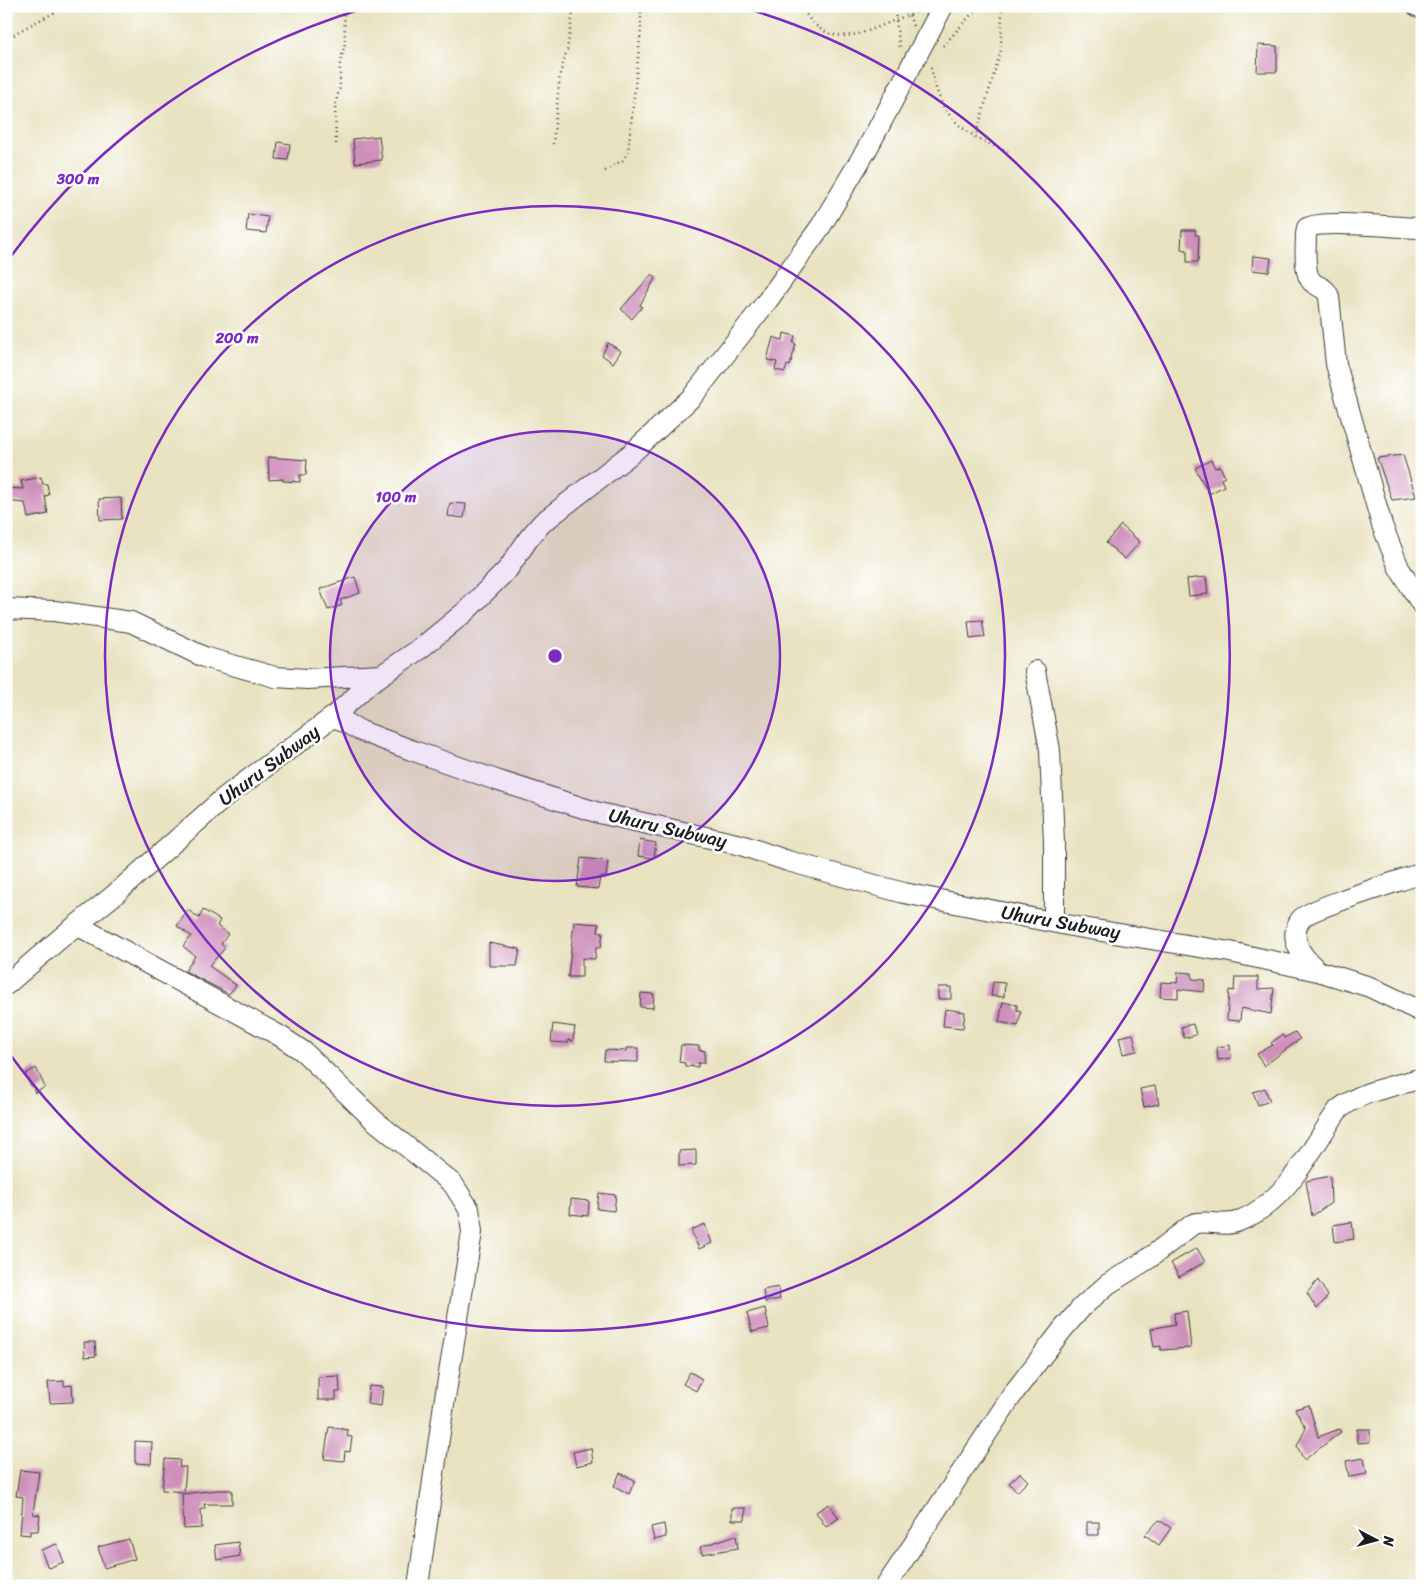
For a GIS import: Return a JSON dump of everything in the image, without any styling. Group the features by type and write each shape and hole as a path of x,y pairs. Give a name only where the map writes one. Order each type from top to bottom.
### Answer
{"street":[{"path":"334,716 360,691 441,633 483,596 508,569 529,538 542,523 570,499 632,453 692,397 768,300 821,226 867,149 905,75 923,47 943,6"},
{"path":"1417,6 1422,8"},
{"path":"1422,228 1328,223 1312,225 1307,228 1306,234 1308,274 1310,281 1324,288 1330,297 1336,364 1382,525 1399,568 1422,606"},
{"path":"6,609 54,611 131,622 204,657 275,677 307,680 381,675"},
{"path":"1035,671 1050,750 1054,843 1054,922"},
{"name":"Uhuru Subway","path":"6,986 113,896 225,796 334,716 360,731 566,803 628,820 741,845 788,861 904,893 1054,922 1182,943 1318,971 1370,987 1422,1012"},
{"path":"1318,971 1302,958 1299,950 1297,929 1302,918 1319,909 1422,873"},
{"path":"77,925 293,1044 391,1136 453,1184 467,1203 471,1216 472,1232 444,1404 418,1586"},
{"path":"886,1586 1015,1391 1082,1307 1108,1284 1148,1258 1193,1224 1201,1221 1217,1224 1238,1222 1264,1207 1289,1182 1338,1110 1347,1102 1360,1096 1422,1078"}],"path":[{"path":"6,41 19,31 68,6"},
{"path":"336,144 335,105 340,87 340,64 345,43 344,6"},
{"path":"553,144 560,74 567,50 574,6"},
{"path":"605,171 623,160 628,152 641,30 641,6"},
{"path":"770,6 803,10"},
{"path":"801,6 813,25 834,36 848,37 908,14"},
{"path":"894,6 894,20 905,75"},
{"path":"955,32 979,6"},
{"path":"975,138 1000,50 1002,6"},
{"path":"929,62 942,103 975,138 1008,151"}],"building":[{"path":"1258,45 1277,46 1277,72 1257,72"},
{"path":"379,136 382,160 355,163 353,139"},
{"path":"278,142 290,144 288,160 276,159"},
{"path":"248,214 268,217 266,233 246,231"},
{"path":"1182,230 1196,230 1195,235 1199,235 1198,262 1187,262 1187,250 1181,249"},
{"path":"1253,256 1271,258 1269,272 1252,270"},
{"path":"652,274 656,277 640,305 642,307 632,319 621,309"},
{"path":"784,333 795,336 793,343 796,344 790,366 787,365 785,372 775,370 777,362 767,360 773,337 783,340"},
{"path":"608,343 621,351 613,363 602,355"},
{"path":"1403,455 1416,497 1392,500 1377,458"},
{"path":"268,457 307,460 306,475 300,475 300,482 283,481 283,479 269,480"},
{"path":"1211,460 1215,468 1220,466 1225,477 1221,479 1224,486 1209,494 1195,468"},
{"path":"41,477 43,484 47,484 49,495 45,496 48,514 28,518 25,503 6,501 6,488 23,489 21,481"},
{"path":"121,498 122,519 100,520 99,499"},
{"path":"450,503 466,504 464,518 448,516"},
{"path":"1121,525 1140,542 1125,559 1106,543"},
{"path":"355,577 360,593 340,600 342,605 328,610 320,589"},
{"path":"1206,577 1208,594 1189,596 1187,579"},
{"path":"982,620 985,637 970,639 968,621"},
{"path":"640,840 656,843 654,858 638,856"},
{"path":"581,858 608,861 606,877 600,877 598,889 577,887"},
{"path":"188,910 199,918 203,910 220,920 217,926 228,934 221,944 225,948 209,966 236,985 229,994 185,971 195,956 183,946 191,936 177,926"},
{"path":"574,922 599,924 598,932 603,932 601,947 596,947 595,959 582,958 582,977 568,977"},
{"path":"489,943 520,949 517,966 489,966"},
{"path":"1178,972 1192,973 1192,979 1205,980 1204,992 1178,989 1178,998 1160,997 1161,982 1177,983"},
{"path":"1235,977 1258,977 1258,989 1274,988 1271,1014 1241,1008 1240,1021 1227,1020 1229,990 1234,991"},
{"path":"993,982 1005,983 1004,997 991,996"},
{"path":"938,987 951,987 951,999 938,999"},
{"path":"641,993 654,994 653,1008 640,1007"},
{"path":"1003,1002 1017,1005 1017,1010 1021,1011 1018,1026 999,1022"},
{"path":"945,1009 965,1012 963,1028 943,1026"},
{"path":"553,1024 575,1027 573,1041 568,1040 568,1043 551,1042"},
{"path":"1193,1024 1196,1035 1184,1038 1181,1027"},
{"path":"1295,1032 1300,1039 1264,1066 1257,1054 1273,1045 1271,1043 1282,1035 1284,1038"},
{"path":"1133,1034 1137,1051 1123,1054 1119,1037"},
{"path":"681,1045 699,1046 699,1050 705,1051 704,1063 698,1063 698,1067 685,1066 685,1063 679,1062"},
{"path":"1230,1045 1231,1058 1218,1060 1217,1047"},
{"path":"626,1048 638,1048 638,1062 604,1061 605,1050 626,1051"},
{"path":"36,1068 45,1087 35,1093 25,1074"},
{"path":"1155,1086 1159,1104 1144,1107 1140,1089"},
{"path":"1265,1088 1270,1101 1258,1105 1253,1092"},
{"path":"696,1150 696,1165 679,1166 679,1151"},
{"path":"1330,1176 1331,1203 1312,1216 1306,1181"},
{"path":"599,1193 616,1195 614,1211 597,1209"},
{"path":"571,1199 589,1201 588,1216 570,1214"},
{"path":"1352,1222 1354,1239 1335,1242 1333,1225"},
{"path":"705,1224 712,1243 699,1249 691,1230"},
{"path":"1197,1248 1205,1262 1179,1277 1171,1263"},
{"path":"1318,1280 1328,1296 1317,1309 1307,1293"},
{"path":"778,1287 780,1299 765,1302 763,1290"},
{"path":"765,1308 769,1328 752,1332 747,1313"},
{"path":"1187,1311 1191,1348 1161,1350 1161,1346 1154,1347 1151,1329 1175,1324 1174,1313"},
{"path":"84,1342 95,1342 96,1356 85,1357"},
{"path":"690,1372 702,1379 696,1391 683,1384"},
{"path":"339,1376 340,1392 336,1392 336,1400 318,1400 318,1377"},
{"path":"64,1381 64,1386 72,1385 73,1402 50,1403 48,1382"},
{"path":"369,1386 383,1387 381,1406 367,1404"},
{"path":"1309,1405 1318,1437 1339,1429 1341,1432 1304,1460 1297,1446 1306,1428 1295,1409"},
{"path":"329,1427 348,1430 347,1436 352,1437 350,1452 345,1451 344,1461 324,1459"},
{"path":"1357,1429 1370,1429 1370,1442 1357,1443"},
{"path":"135,1441 152,1442 151,1464 135,1463"},
{"path":"591,1448 593,1462 576,1466 573,1452"},
{"path":"1364,1458 1367,1474 1349,1477 1346,1461"},
{"path":"165,1459 180,1460 179,1467 186,1467 184,1492 162,1490"},
{"path":"20,1470 39,1472 33,1514 40,1515 38,1531 30,1531 30,1535 20,1534 23,1497 16,1496"},
{"path":"620,1473 635,1480 629,1494 614,1486"},
{"path":"1020,1473 1028,1481 1017,1492 1009,1483"},
{"path":"232,1490 232,1504 204,1504 205,1509 201,1509 202,1528 184,1529 182,1494"},
{"path":"829,1504 839,1518 826,1527 816,1512"},
{"path":"732,1508 746,1508 745,1520 732,1520"},
{"path":"1159,1520 1171,1528 1159,1545 1145,1535"},
{"path":"1087,1522 1099,1522 1099,1535 1087,1535"},
{"path":"664,1524 666,1537 654,1540 651,1527"},
{"path":"736,1535 738,1548 702,1554 700,1547"},
{"path":"129,1539 135,1559 104,1568 98,1547"},
{"path":"238,1542 240,1556 217,1560 215,1545"},
{"path":"57,1544 64,1562 48,1568 41,1550"}]}
